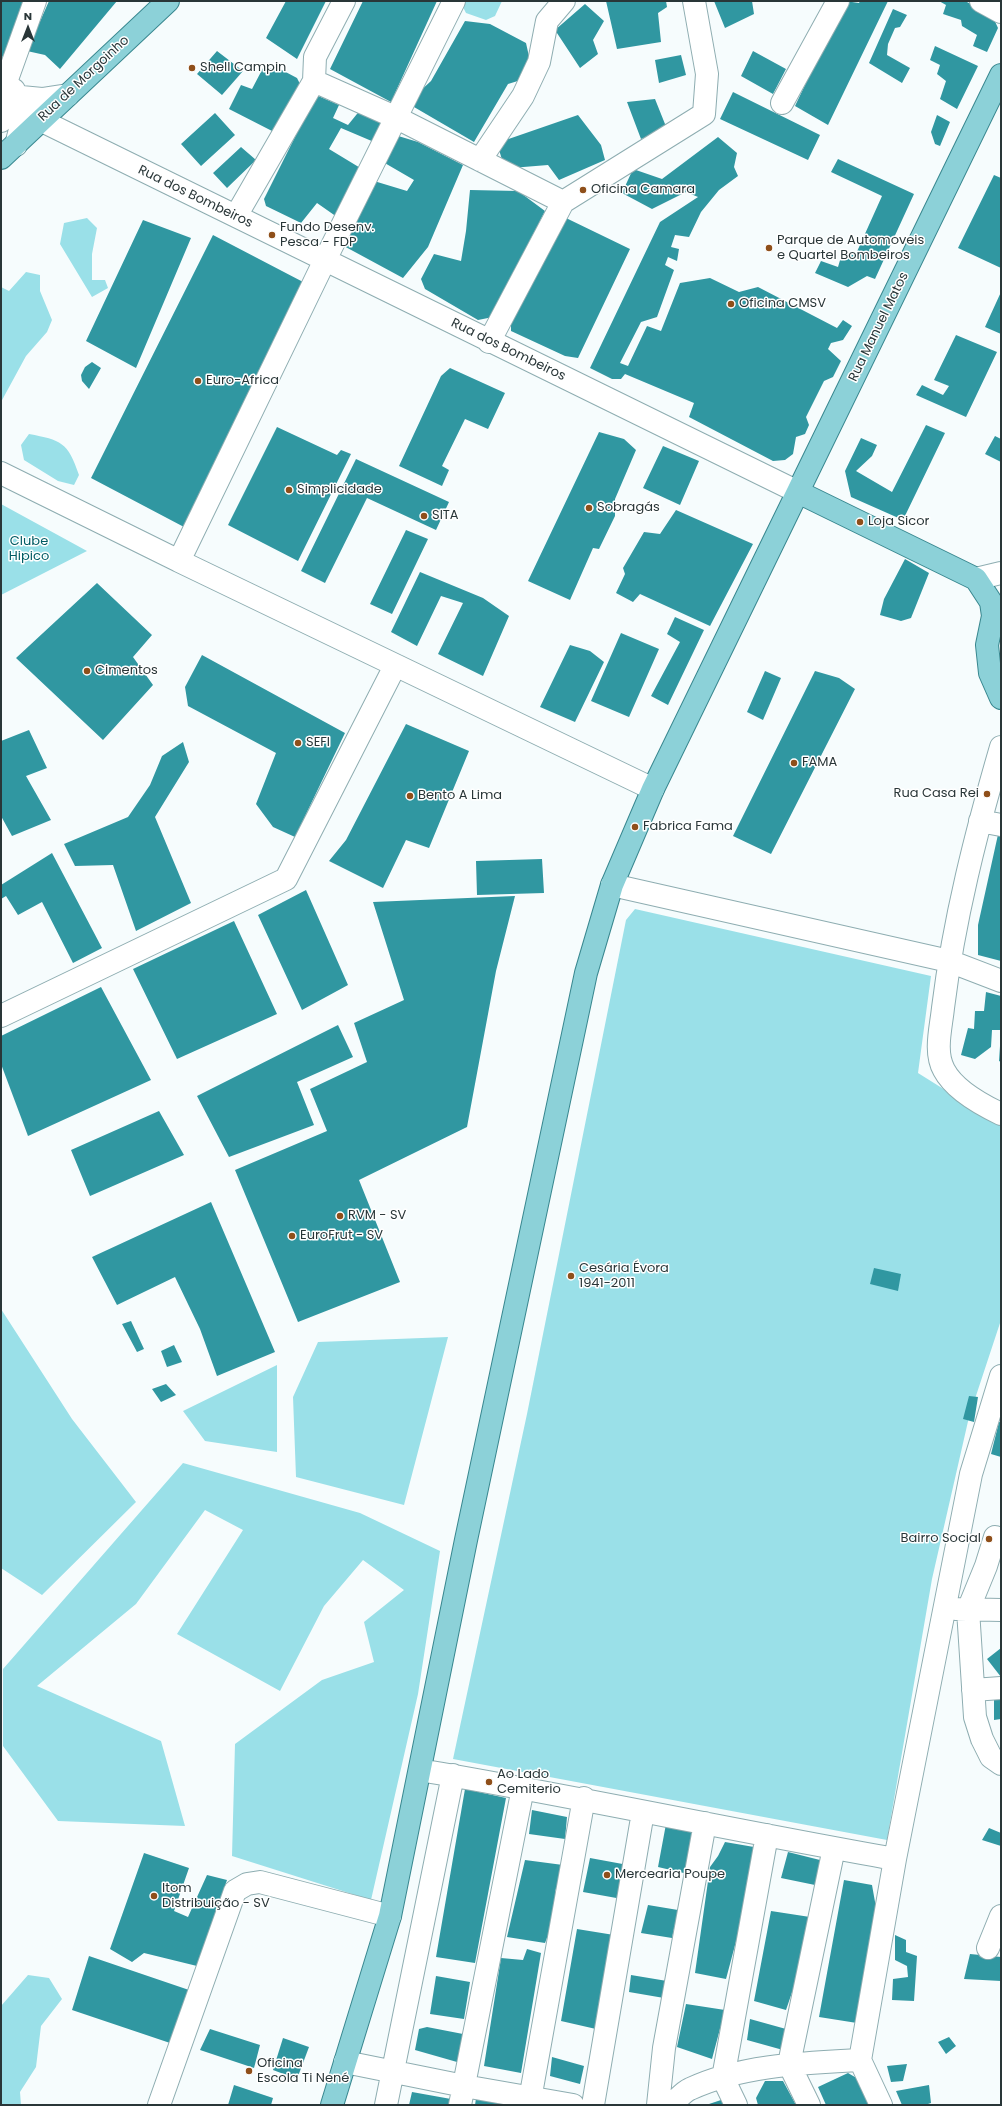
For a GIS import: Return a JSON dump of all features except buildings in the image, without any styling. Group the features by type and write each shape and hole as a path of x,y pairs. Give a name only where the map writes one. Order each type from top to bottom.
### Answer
{"main road":[{"name":"Rua de Morgoinho","path":"8,151 168,1"},
{"name":"Rua Manuel Matos","path":"332,2105 390,1916 467,1533 586,973 612,885 652,789 1001,75"},
{"name":"Rua dos Bombeiros","path":"798,492 976,579"},
{"path":"976,579 991,602 993,616 988,645 990,673 1001,698"}],"street":[{"path":"1,121 8,111 10,87 35,1"},
{"path":"236,216 314,81 315,57 344,1"},
{"path":"179,561 325,260 454,1"},
{"path":"480,160 523,96 539,62 547,21 564,1"},
{"path":"489,342 564,202 704,114 707,74 694,1"},
{"path":"782,104 838,1"},
{"path":"982,1 1001,12"},
{"path":"314,81 397,118 564,202"},
{"path":"10,87 42,99 68,95"},
{"path":"10,87 40,120"},
{"path":"8,151 22,122 10,87"},
{"name":"Rua dos Bombeiros","path":"40,120 489,342 798,492"},
{"path":"1,473 395,666 652,789"},
{"path":"976,579 1001,573"},
{"path":"1,1016 286,878 395,666"},
{"path":"995,1109 954,1083 944,1071 938,1054 949,961 980,821 1001,747"},
{"path":"980,821 1001,825"},
{"path":"612,885 949,961 1001,981"},
{"path":"881,2105 860,2060 895,1859 971,1474 1001,1376"},
{"path":"959,1535 989,1539 998,1534"},
{"path":"998,1534 968,1610 975,1717 982,1739 991,1757 1001,1764"},
{"path":"945,1608 1001,1610"},
{"path":"974,1690 1001,1688"},
{"path":"420,1770 584,1798 643,1812 895,1859"},
{"path":"386,2105 453,1775"},
{"path":"462,2096 523,1788"},
{"path":"529,2101 584,1798"},
{"path":"594,2105 643,1812"},
{"path":"658,2105 664,2048 705,1823"},
{"path":"736,2105 722,2078 767,1835"},
{"path":"809,2105 790,2064 834,1848"},
{"path":"159,2105 235,1891 247,1884 260,1882 390,1916"},
{"path":"988,1948 1001,1916"},
{"path":"671,2105 688,2090 722,2078 790,2064 860,2060"},
{"path":"345,2062 392,2071 462,2096 573,2105"}],"green space":[{"path":"460,1 502,1 495,16 486,20 466,13"},
{"path":"87,218 97,228 92,254 92,280 105,280 108,288 92,297 60,244 64,223"},
{"path":"26,272 40,275 40,291 52,320 47,332 26,356 1,402 1,287 9,291"},
{"path":"29,434 49,438 62,444 67,449 79,475 74,485 58,481 24,460 21,445"},
{"name":"Clube Hipico","path":"1,504 87,551 1,595"},
{"path":"635,909 931,976 918,1073 1001,1125 1001,1320 969,1417 932,1579 887,1840 453,1759 527,1414 626,920"},
{"path":"1,1309 72,1419 136,1502 42,1595 1,1568"},
{"path":"448,1337 404,1505 296,1477 293,1397 318,1342"},
{"path":"277,1365 277,1452 205,1441 183,1411"},
{"path":"183,1463 360,1513 440,1551 418,1694 371,1900 232,1856 235,1744 322,1680 374,1662 364,1622 404,1590 363,1560 324,1606 280,1691 177,1634 243,1530 205,1510 136,1604 37,1686 161,1741 185,1826 58,1821 3,1746 3,1669"},
{"path":"28,1975 49,1978 62,1999 41,2026 36,2067 20,2092 21,2105 1,2105 1,2006"}],"place":[{"name":"Shell Campin","path":"192,68"},
{"name":"Oficina Camara","path":"583,190"},
{"name":"Fundo Desenv. Pesca - FDP","path":"272,235"},
{"name":"Parque de Automoveis e Quartel Bombeiros","path":"769,248"},
{"name":"Oficina CMSV","path":"731,304"},
{"name":"Euro-Africa","path":"198,381"},
{"name":"Simplicidade","path":"289,490"},
{"name":"Sobragás","path":"589,508"},
{"name":"SITA","path":"424,516"},
{"name":"Loja Sicor","path":"860,522"},
{"name":"Cimentos","path":"87,671"},
{"name":"SEFI","path":"298,743"},
{"name":"FAMA","path":"794,763"},
{"name":"Rua Casa Rei","path":"987,794"},
{"name":"Bento A Lima","path":"410,796"},
{"name":"Fabrica Fama","path":"635,827"},
{"name":"RVM - SV","path":"340,1216"},
{"name":"EuroFrut - SV","path":"292,1236"},
{"name":"Cesária Évora 1941-2011","path":"571,1276"},
{"name":"Bairro Social","path":"989,1539"},
{"name":"Ao Lado Cemiterio","path":"489,1782"},
{"name":"Mercearia Poupe","path":"607,1875"},
{"name":"Itom Distribuição - SV","path":"154,1896"},
{"name":"Oficina Escola Ti Nené","path":"249,2071"}]}
